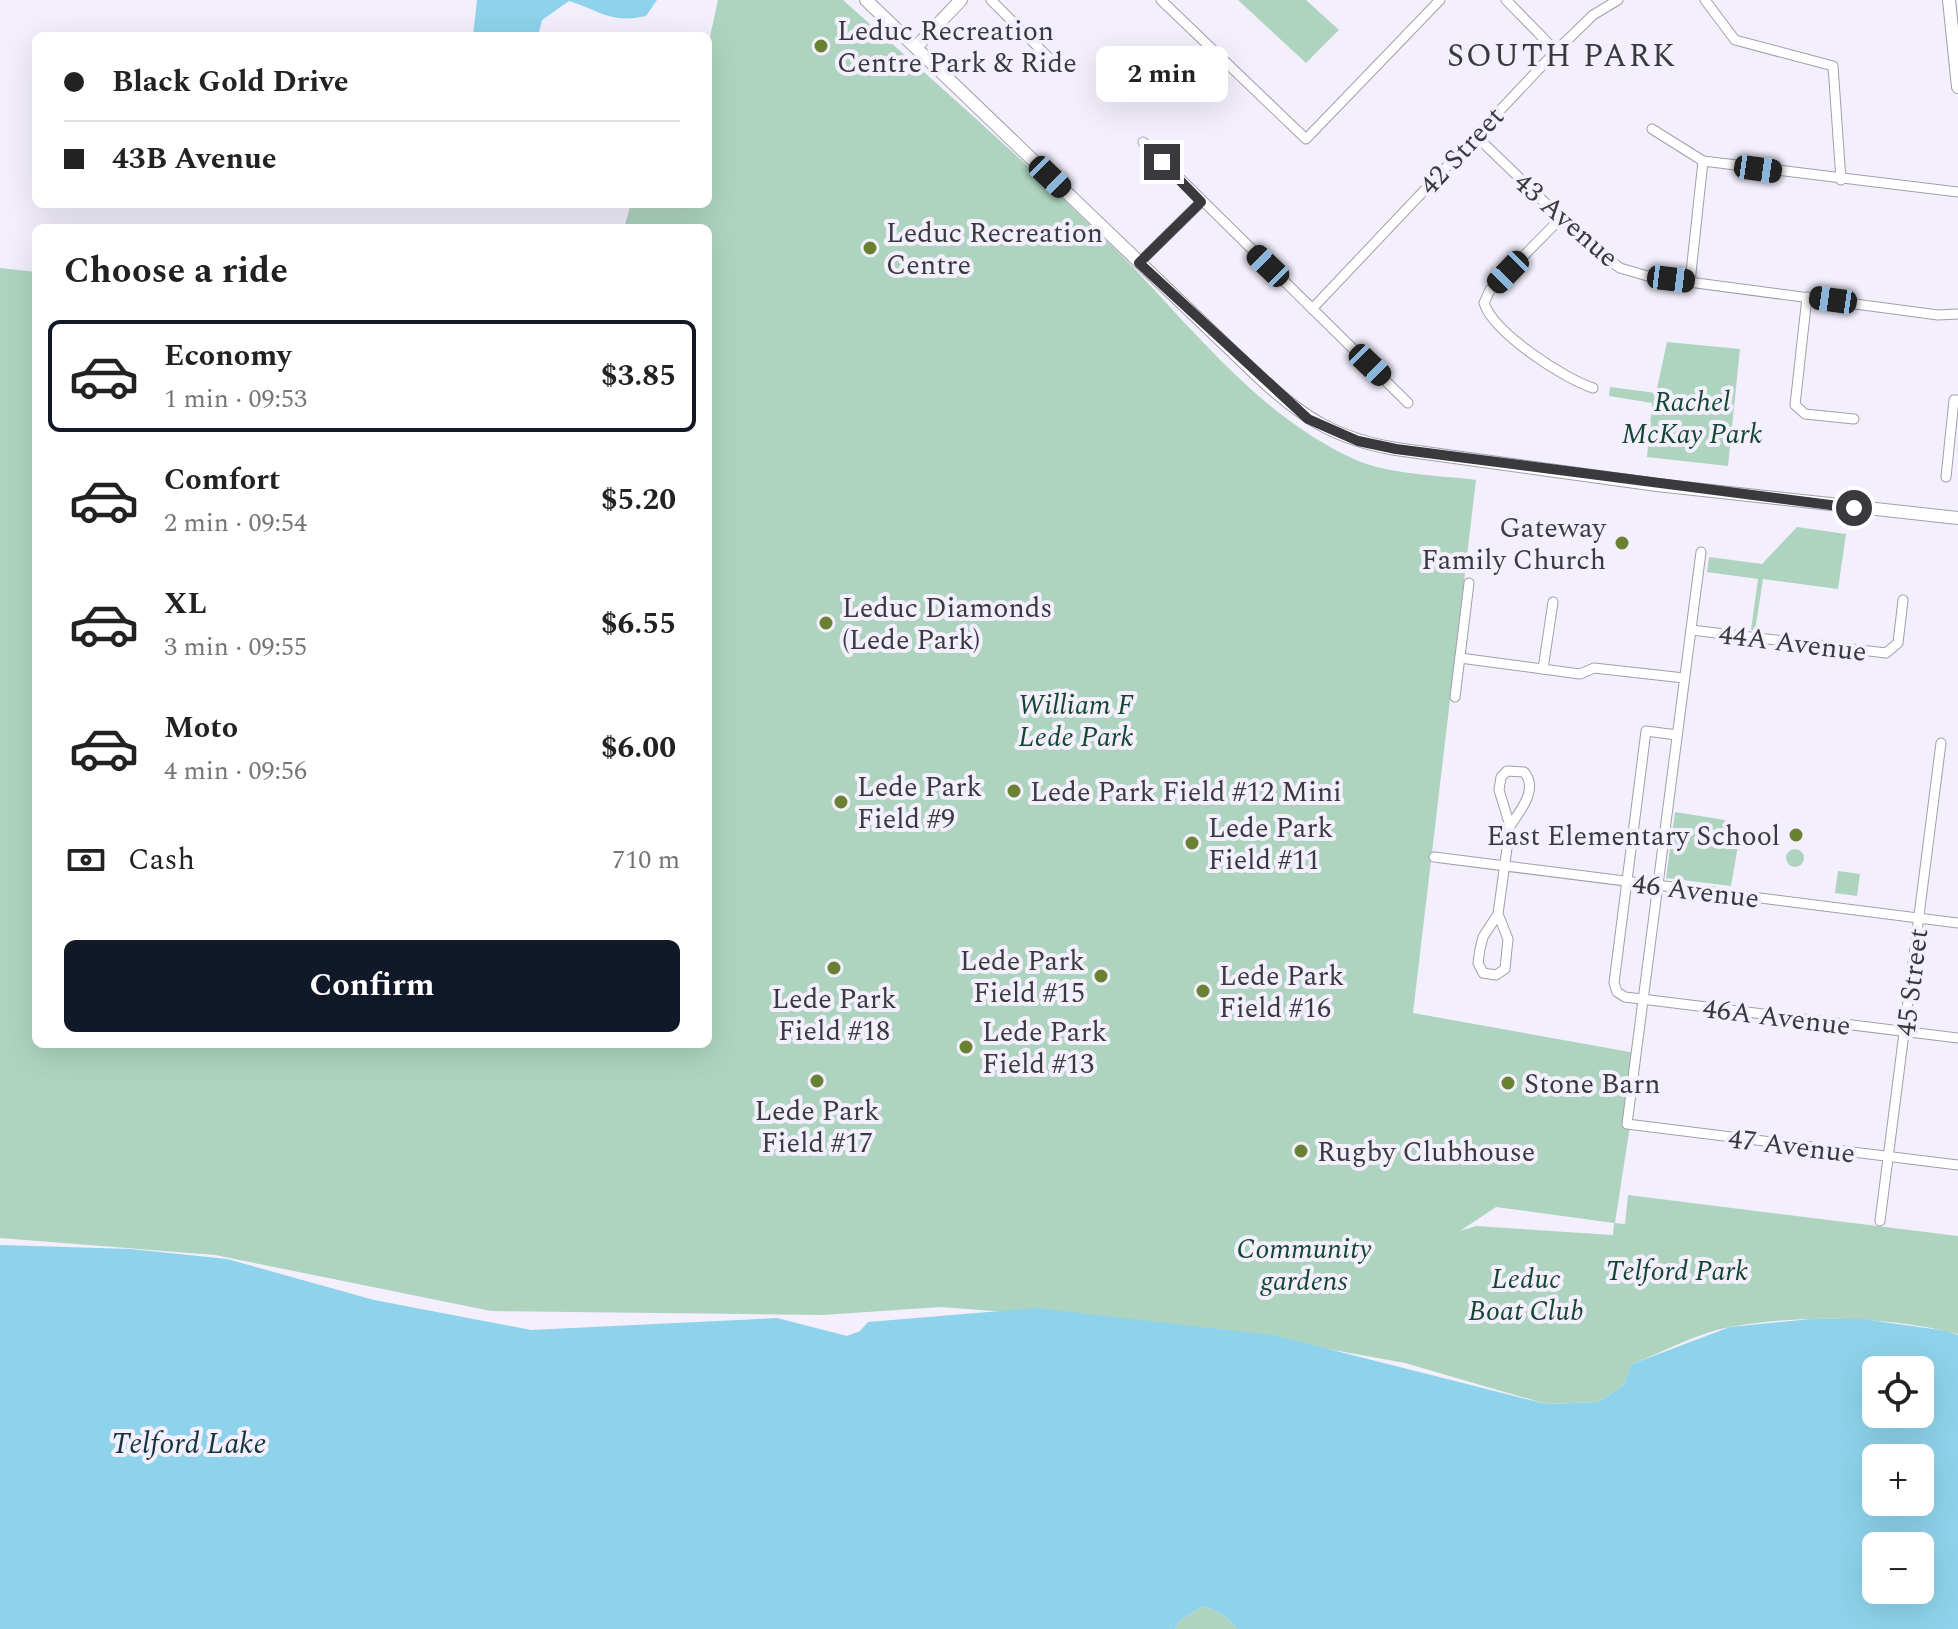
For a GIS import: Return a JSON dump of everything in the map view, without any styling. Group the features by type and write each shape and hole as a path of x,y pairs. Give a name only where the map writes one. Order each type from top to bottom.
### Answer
{"main road":[{"path":"866,0 1286,402 1316,424 1358,441 1617,480 1958,518"},
{"path":"916,47 961,0"},
{"path":"1949,0 1958,87"}],"street":[{"path":"991,0 1057,66"},
{"path":"1161,0 1306,139 1440,0"},
{"path":"1506,0 1556,51"},
{"name":"42 Street","path":"1312,309 1556,51 1593,15 1618,0"},
{"path":"1705,0 1735,40 1833,66 1841,180"},
{"path":"1652,129 1703,161 1958,192"},
{"name":"43 Avenue","path":"1475,135 1599,254 1620,268 1690,282 1938,315 1958,314"},
{"path":"1143,142 1408,403"},
{"path":"1690,282 1703,161"},
{"path":"1139,263 1201,202"},
{"path":"1561,218 1490,290 1484,303 1490,315 1543,363 1593,388"},
{"path":"1807,297 1795,396 1797,409 1805,414 1854,419"},
{"path":"1946,477 1954,400 1958,400"},
{"path":"1677,735 1646,731 1614,983 1621,996 1643,999 1701,552"},
{"path":"1455,697 1469,583"},
{"name":"44A Avenue","path":"1691,630 1886,653 1894,650 1903,600"},
{"path":"1543,669 1553,602"},
{"path":"1460,658 1580,674 1594,668 1684,678"},
{"name":"45 Street","path":"1880,1221 1941,743"},
{"path":"1498,914 1508,939 1505,969 1500,975 1488,975 1479,967 1480,949 1483,937 1498,914 1510,826 1499,790 1501,777 1507,771 1524,772 1529,780 1528,799 1510,826"},
{"name":"46 Avenue","path":"1434,857 1958,923"},
{"name":"46A Avenue","path":"1643,999 1958,1038"},
{"name":"47 Avenue","path":"1643,999 1627,1124 1958,1165"}],"green space":[{"name":"William F Lede Park","path":"718,0 843,0 1079,214 1225,364 1286,418 1319,441 1370,465 1400,472 1476,480 1413,1013 1641,1054 1615,1223 1625,1224 1628,1195 1958,1236 1958,1334 1903,1323 1845,1319 1786,1320 1730,1327 1692,1338 1632,1364 1623,1386 1598,1402 1546,1404 1405,1363 1218,1329 941,1307 823,1315 491,1311 215,1255 0,1238 0,268 32,272 32,1048 712,1048 712,224 625,224 630,208 712,208 711,32","holes":["1496,1207 1614,1223 1613,1235 1476,1226 1460,1231"]},
{"path":"1238,0 1306,0 1339,30 1306,63"},
{"name":"Rachel McKay Park","path":"1667,342 1740,349 1728,466 1647,457 1652,403 1609,396 1610,387 1656,393"},
{"path":"1797,527 1846,534 1838,589 1763,579 1755,631 1751,630 1758,579 1707,572 1709,557 1762,564"},
{"path":"1675,812 1725,820 1739,840 1731,886 1666,878"},
{"path":"1795,849 1804,858 1795,867 1786,858"},
{"path":"1838,871 1860,874 1857,896 1835,893"},
{"path":"1203,1606 1224,1615 1238,1629 1175,1629 1179,1621"}],"water":[{"path":"477,0 657,0 646,16 634,18 606,15 569,1 542,20 539,32 473,32"},
{"name":"Telford Lake","path":"0,1245 131,1249 227,1259 374,1300 531,1330 777,1318 847,1336 860,1331 868,1322 1036,1308 1273,1335 1546,1404 1598,1402 1623,1386 1632,1364 1730,1327 1811,1319 1862,1319 1958,1335 1958,1629 1238,1629 1224,1615 1203,1606 1179,1621 1175,1629 0,1629"}],"place":[{"name":"Leduc Recreation Centre Park & Ride","path":"821,46"},
{"name":"Leduc Recreation Centre","path":"870,248"},
{"name":"Gateway Family Church","path":"1622,543"},
{"name":"Leduc Diamonds (Lede Park)","path":"826,623"},
{"name":"Lede Park Field #12 Mini","path":"1014,791"},
{"name":"Lede Park Field #9","path":"841,802"},
{"name":"East Elementary School","path":"1796,835"},
{"name":"Lede Park Field #11","path":"1192,843"},
{"name":"Lede Park Field #18","path":"834,968"},
{"name":"Lede Park Field #15","path":"1101,976"},
{"name":"Lede Park Field #16","path":"1203,991"},
{"name":"Lede Park Field #13","path":"966,1047"},
{"name":"Lede Park Field #17","path":"817,1081"},
{"name":"Stone Barn","path":"1508,1083"},
{"name":"Rugby Clubhouse","path":"1301,1151"}],"district":[{"name":"SOUTH PARK","path":"1562,55"}],"route":[{"path":"1162,162 1201,202 1139,263 1286,402 1325,428 1358,441 1396,449 1434,452 1591,477 1854,508"}],"park label":[{"name":"Community gardens","path":"1304,1264"},
{"name":"Telford Park","path":"1677,1270"},
{"name":"Leduc Boat Club","path":"1526,1294"}]}
